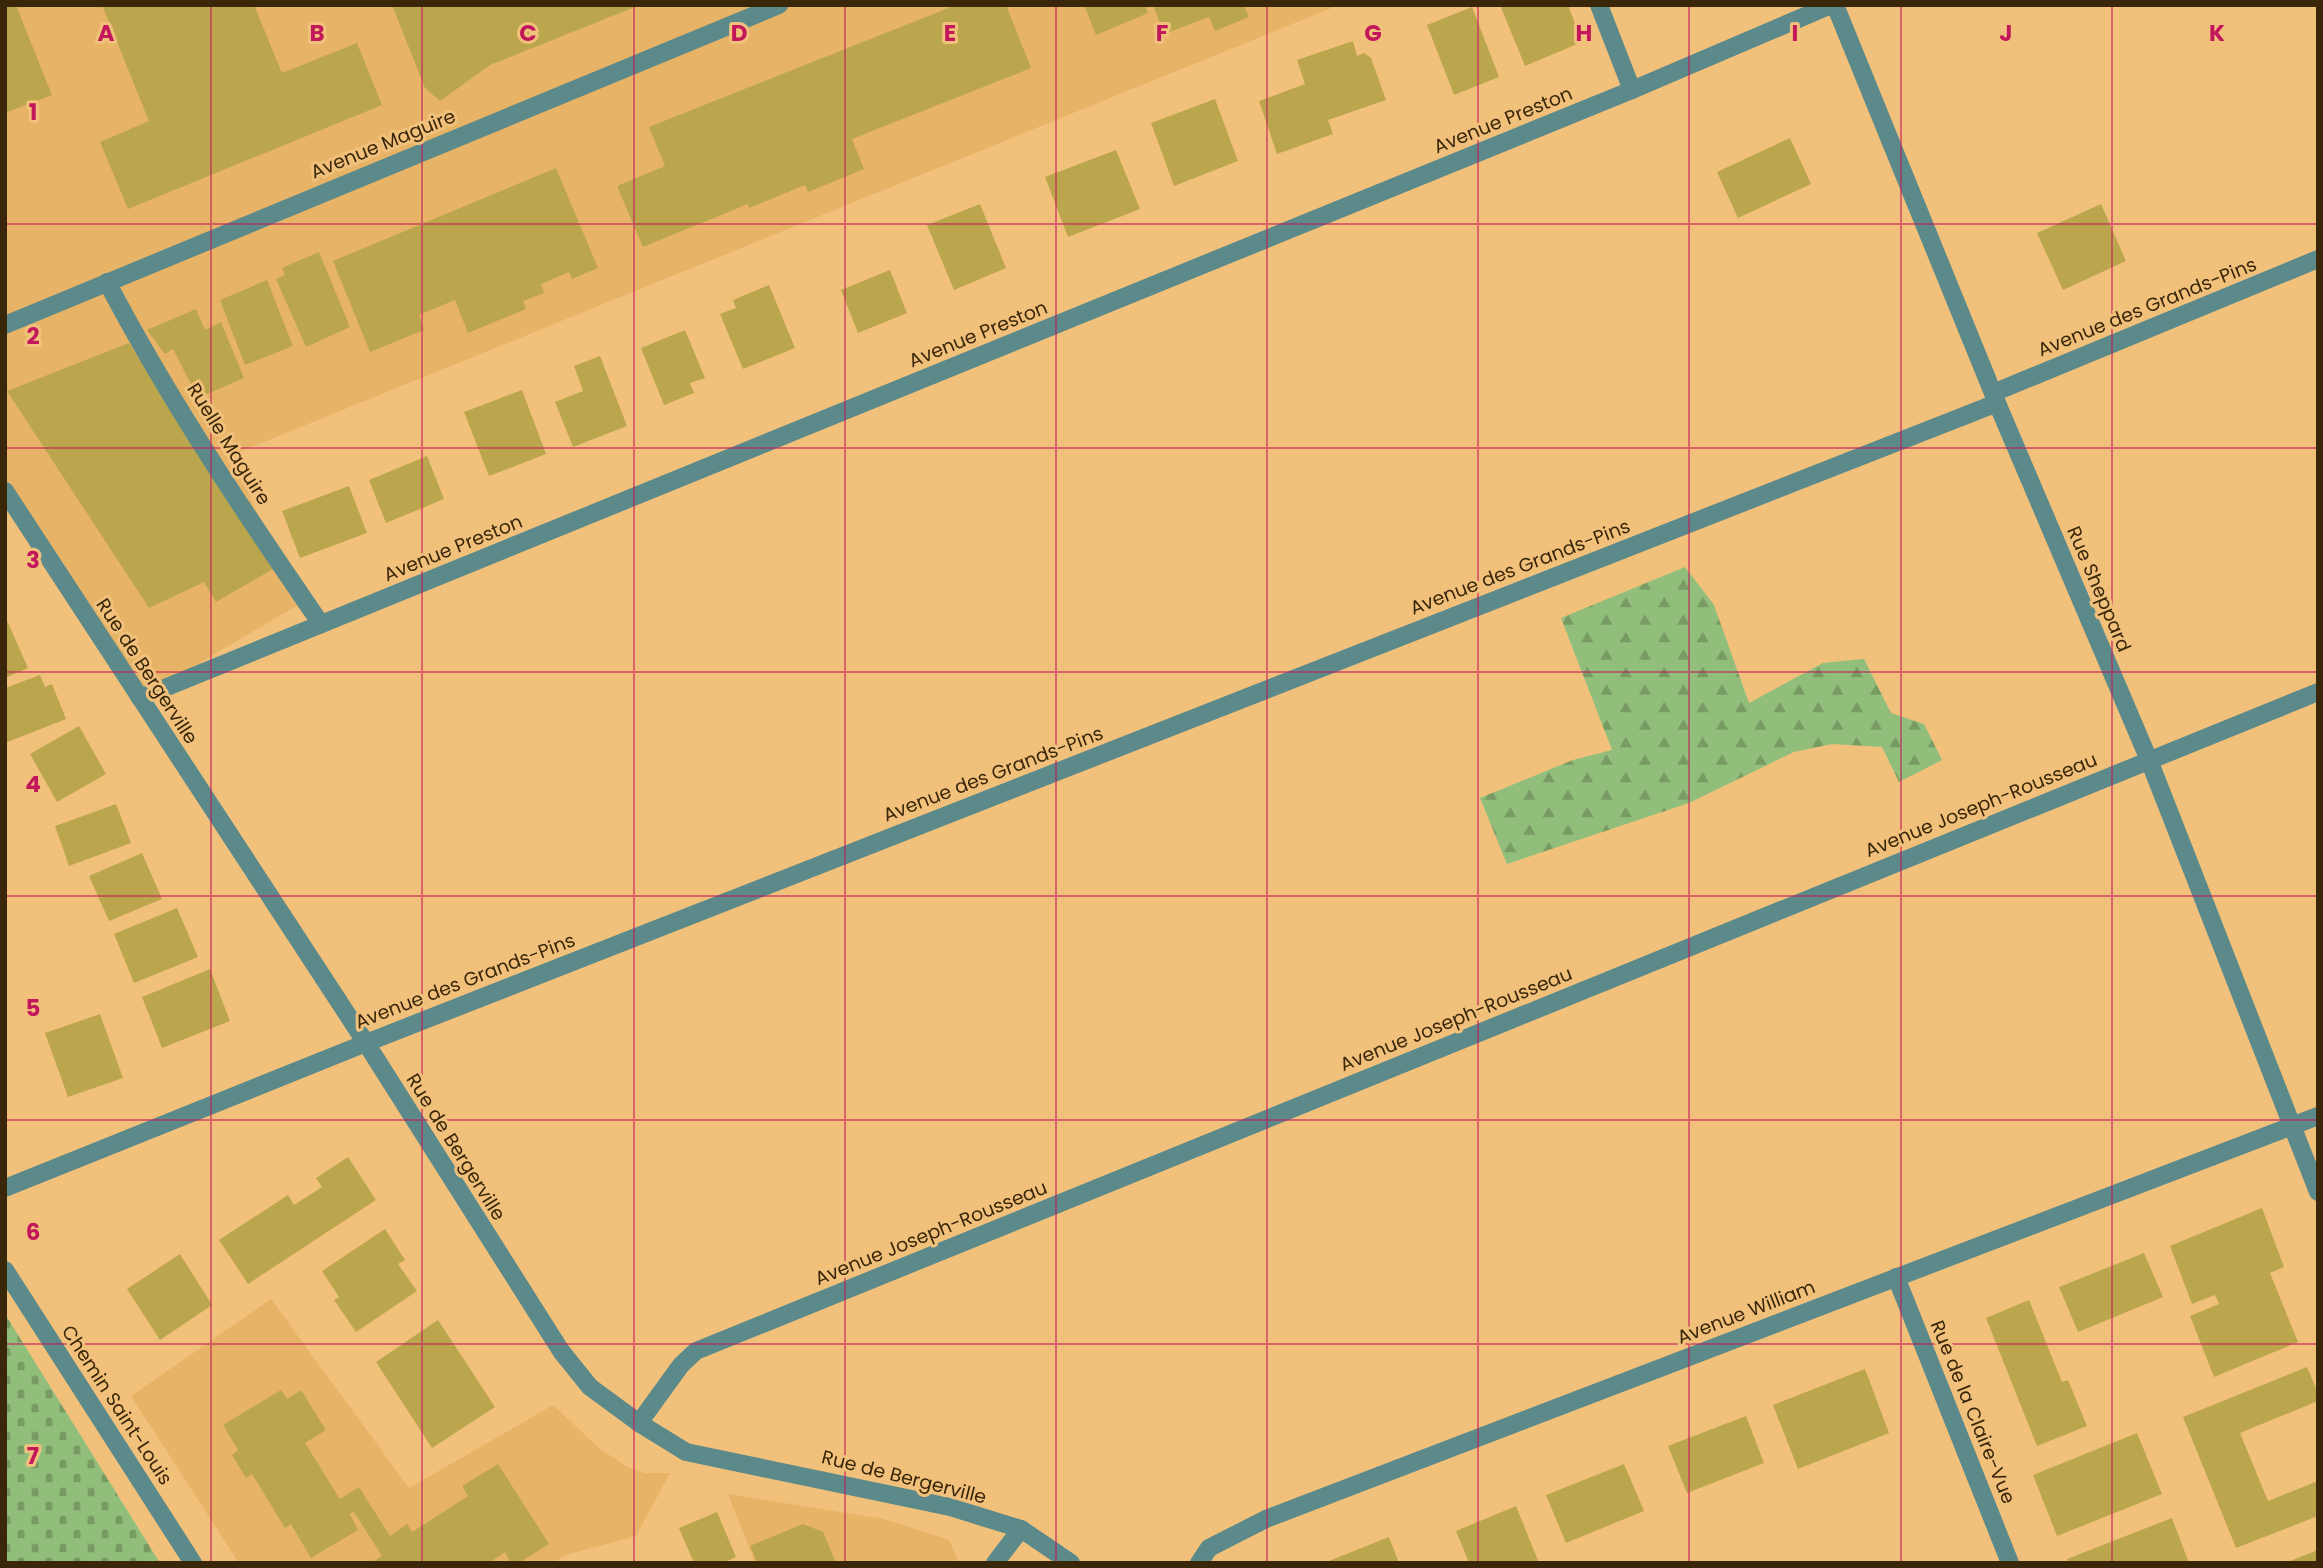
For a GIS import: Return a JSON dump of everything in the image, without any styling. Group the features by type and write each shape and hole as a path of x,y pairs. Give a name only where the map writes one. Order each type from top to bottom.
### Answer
{"street":[{"name":"Avenue Maguire","path":"5,325 779,5"},
{"path":"1599,5 1632,90"},
{"name":"Avenue Preston","path":"140,698 1632,90 1833,5"},
{"name":"Rue Sheppard","path":"1833,5 1995,398 2149,760 2318,1192"},
{"name":"Avenue des Grands-Pins","path":"5,1188 1995,398 2318,259"},
{"name":"Ruelle Maguire","path":"107,282 166,384 321,624"},
{"name":"Rue de Bergerville","path":"5,491 366,1043 561,1351 590,1387 639,1423 686,1452 900,1496 1021,1529 1071,1563"},
{"name":"Avenue Joseph-Rousseau","path":"639,1423 681,1365 696,1351 2318,692"},
{"name":"Avenue William","path":"1199,1563 1209,1548 1266,1519 2318,1116"},
{"name":"Chemin Saint-Louis","path":"5,1270 193,1563"},
{"name":"Rue de la Claire-Vue","path":"1896,1277 2010,1563"},
{"path":"995,1563 1021,1529"}],"shaded area":[{"path":"5,5 1339,5 232,455 298,605 140,698 5,491"},
{"path":"271,1299 409,1488 553,1405 599,1448 627,1467 645,1473 670,1473 636,1536 565,1555 554,1563 239,1563 131,1396"},
{"path":"728,1494 884,1519 949,1540 959,1562 755,1563"}],"green space":[{"path":"1685,567 1714,605 1749,703 1823,663 1864,659 1891,713 1924,724 1942,760 1899,782 1882,747 1832,744 1794,752 1689,803 1507,864 1480,798 1573,760 1612,750 1561,618"},
{"path":"5,1314 160,1563 5,1563"}],"building":[{"path":"5,5 16,5 52,95 5,113"},
{"path":"102,5 254,5 282,73 357,43 382,105 128,209 100,142 149,121"},
{"path":"392,5 640,5 490,65 440,101 425,88"},
{"path":"956,5 1006,5 1031,68 852,139 864,169 808,192 805,185 749,208 748,204 643,247 617,186 665,166 649,127"},
{"path":"1084,5 1145,5 1148,13 1096,35"},
{"path":"1153,5 1244,5 1249,17 1215,31 1209,17 1164,34"},
{"path":"1500,5 1568,5 1582,42 1525,66"},
{"path":"1472,7 1499,77 1454,95 1427,25"},
{"path":"1353,41 1357,56 1364,53 1371,58 1386,100 1328,120 1333,134 1277,154 1259,101 1305,84 1297,60"},
{"path":"1215,99 1238,161 1174,186 1151,123"},
{"path":"1790,138 1811,184 1738,218 1717,172"},
{"path":"1116,150 1140,209 1068,237 1045,177"},
{"path":"556,168 598,268 572,279 569,272 541,284 544,293 523,301 526,309 468,333 455,300 419,315 424,330 370,352 333,261"},
{"path":"980,204 1006,268 954,290 927,225"},
{"path":"2101,204 2126,261 2063,290 2037,233"},
{"path":"319,252 350,327 306,347 276,279 285,275 282,268"},
{"path":"890,270 907,313 858,333 841,290"},
{"path":"267,280 293,346 245,365 220,300"},
{"path":"769,285 795,348 743,369 720,314 736,308 733,300"},
{"path":"196,309 205,330 221,322 244,378 198,398 173,349 165,354 147,330"},
{"path":"685,330 705,378 690,383 694,393 664,405 641,348"},
{"path":"129,343 273,569 216,602 204,582 149,608 7,391"},
{"path":"600,356 627,426 573,447 555,402 583,391 574,366"},
{"path":"522,390 546,454 489,476 464,412"},
{"path":"427,456 444,499 386,523 369,480"},
{"path":"349,486 367,533 300,558 282,511"},
{"path":"5,616 28,668 5,678"},
{"path":"40,675 45,687 52,684 66,719 5,743 5,688"},
{"path":"79,726 106,774 57,802 30,754"},
{"path":"116,804 131,843 69,866 55,826"},
{"path":"142,853 162,899 109,921 89,876"},
{"path":"177,908 198,957 134,983 114,934"},
{"path":"210,969 230,1021 162,1048 142,997"},
{"path":"100,1014 123,1078 68,1097 45,1033"},
{"path":"348,1157 376,1200 248,1284 219,1240 288,1195 294,1205 322,1187 316,1178"},
{"path":"2262,1208 2284,1267 2270,1273 2298,1342 2214,1377 2190,1316 2219,1304 2215,1295 2192,1304 2170,1246"},
{"path":"385,1229 405,1260 398,1264 417,1291 356,1332 334,1300 339,1297 322,1271"},
{"path":"2144,1253 2163,1297 2078,1332 2059,1287"},
{"path":"180,1254 212,1305 160,1340 127,1289"},
{"path":"2029,1300 2062,1382 2068,1380 2087,1426 2037,1446 1986,1318"},
{"path":"438,1320 495,1407 432,1448 376,1362"},
{"path":"2307,1367 2318,1393 2318,1401 2240,1433 2268,1501 2318,1481 2318,1516 2236,1548 2183,1417"},
{"path":"1865,1369 1889,1433 1798,1469 1773,1405"},
{"path":"281,1390 287,1399 301,1390 326,1430 305,1443 340,1499 359,1487 390,1536 407,1524 412,1532 468,1496 462,1486 498,1464 549,1544 519,1563 511,1563 505,1552 489,1563 371,1563 382,1556 354,1512 350,1514 358,1530 311,1558 291,1524 285,1528 252,1474 246,1478 232,1455 238,1450 223,1425"},
{"path":"1746,1416 1764,1463 1687,1493 1668,1446"},
{"path":"2137,1433 2162,1494 2057,1536 2033,1475"},
{"path":"1624,1464 1644,1511 1566,1543 1546,1495"},
{"path":"1516,1506 1539,1563 1469,1563 1456,1531"},
{"path":"717,1512 736,1557 723,1563 694,1563 679,1528"},
{"path":"2172,1518 2189,1563 2068,1563 2067,1559"},
{"path":"803,1524 823,1532 836,1563 757,1563 750,1546"},
{"path":"1389,1537 1399,1563 1324,1563"},
{"path":"2318,1550 2318,1563 2285,1563"}]}
